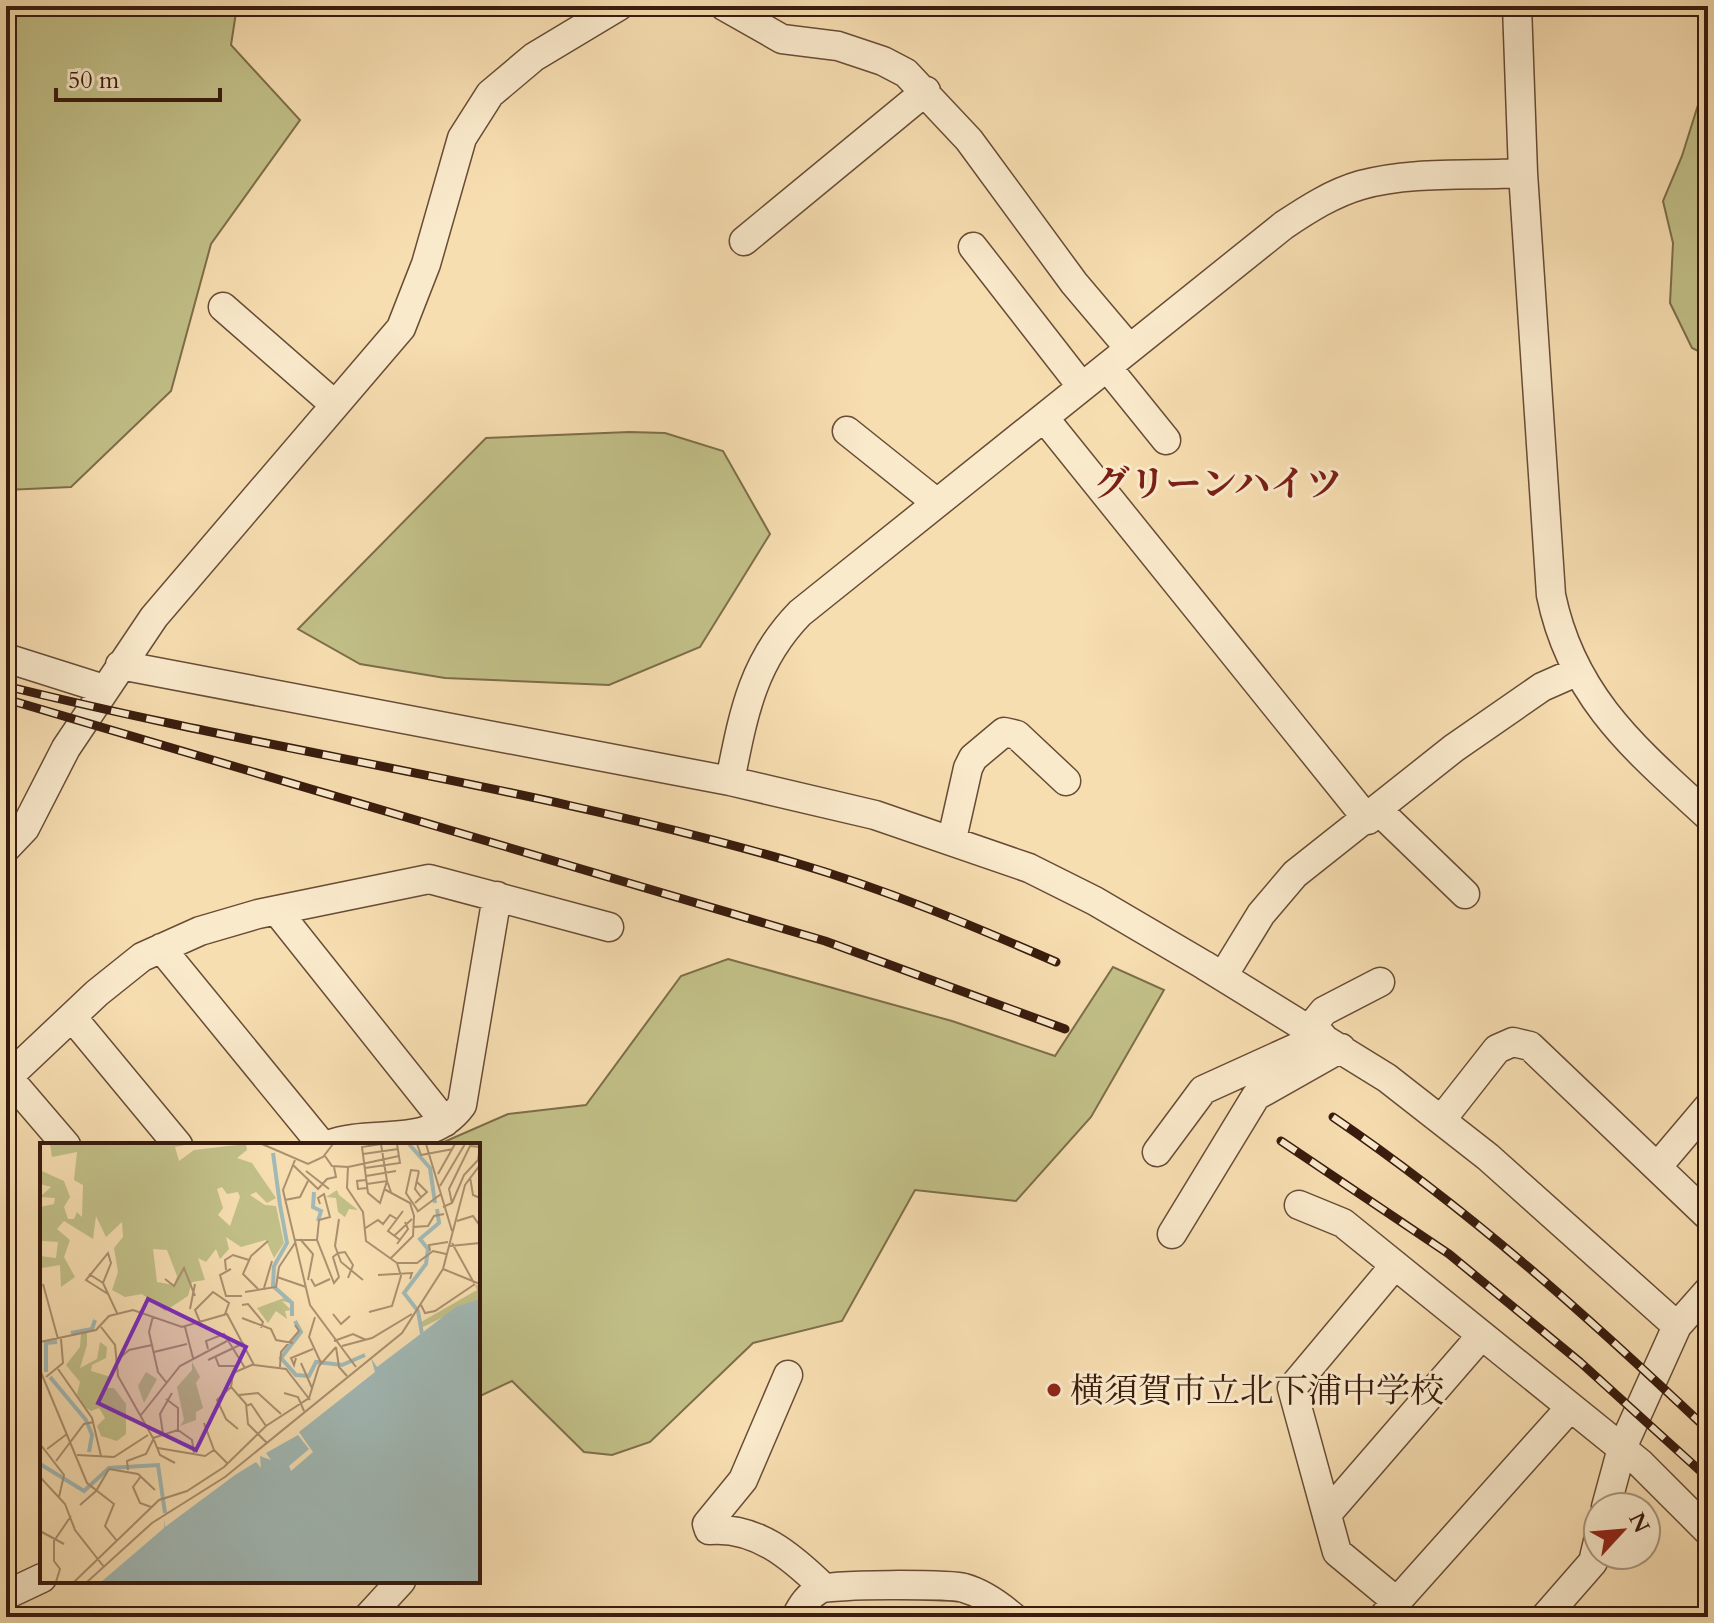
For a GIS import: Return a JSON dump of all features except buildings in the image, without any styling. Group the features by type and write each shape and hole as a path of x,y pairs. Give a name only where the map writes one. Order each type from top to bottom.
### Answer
{"street":[{"path":"6,848 25,828 66,748 154,617 401,328 426,264 462,138 490,94 534,57 619,6"},
{"path":"724,6 782,39 838,46 883,61 906,73 969,140 1074,283 1129,348"},
{"path":"1517,6 1523,173 1551,595 1563,642 1576,672 1594,701 1631,745 1708,816"},
{"path":"744,241 926,91"},
{"path":"730,781 757,673 780,633 826,589 1045,419 1284,225 1339,193 1392,180 1523,173"},
{"path":"973,247 1082,387"},
{"path":"223,307 335,405"},
{"path":"1107,367 1166,440"},
{"path":"1045,419 1373,815 1465,894"},
{"path":"847,431 937,503"},
{"path":"6,658 104,689"},
{"path":"120,665 730,781 875,815 1029,868 1095,901 1324,1037 1442,1119 1677,1326"},
{"path":"1223,976 1276,893 1295,874 1454,748 1542,687 1576,672"},
{"path":"952,839 968,768 973,758 1004,732 1017,735 1066,781"},
{"path":"64,1143 7,1076 142,957 200,931 277,911 429,879 609,927"},
{"path":"344,1143 424,1133 445,1122 462,1105 497,896"},
{"path":"277,911 445,1122"},
{"path":"161,948 320,1143"},
{"path":"1172,1234 1256,1096 1324,1037 1324,1011 1380,982"},
{"path":"72,1017 176,1143"},
{"path":"1157,1152 1203,1090 1324,1037"},
{"path":"1442,1119 1497,1049 1513,1042 1530,1046 1708,1216"},
{"path":"1658,1166 1708,1107"},
{"path":"1299,1205 1343,1223 1569,1409 1622,1448 1708,1531"},
{"path":"1395,1265 1292,1388 1337,1552 1389,1609 1569,1409"},
{"path":"1610,1491 1622,1448 1677,1326 1708,1291"},
{"path":"1327,1514 1481,1336"},
{"path":"788,1375 743,1480 707,1524 709,1530 729,1528 790,1555 823,1587"},
{"path":"1545,1617 1585,1571"},
{"path":"6,1595 40,1579"},
{"path":"368,1617 399,1583"},
{"path":"796,1617 804,1602 823,1587 962,1587 1013,1617"}],"shaded area":[{"path":"6,6 237,6 231,45 300,120 211,244 171,391 71,487 6,490"},
{"path":"1708,45 1708,356 1692,348 1670,303 1673,243 1663,201 1682,156 1698,105 1702,52"},
{"path":"665,433 723,451 770,534 700,647 609,685 445,678 360,664 298,629 486,438"},
{"path":"728,959 952,1021 1055,1056 1113,967 1164,990 1091,1117 1016,1201 915,1190 842,1321 753,1343 650,1442 612,1455 584,1452 512,1381 480,1396 480,1143 442,1143 508,1114 586,1105 681,976"}],"railway":[{"path":"6,686 600,812 698,836 862,884 1056,962"},
{"path":"6,699 825,941 1065,1029"},
{"path":"1333,1117 1433,1190 1527,1266 1708,1430"},
{"path":"1281,1141 1449,1254 1580,1362 1708,1478"}],"place":[{"name":"横須賀市立北下浦中学校","path":"1054,1390"}],"district":[{"name":"グリーンハイツ","path":"1218,483"}]}
